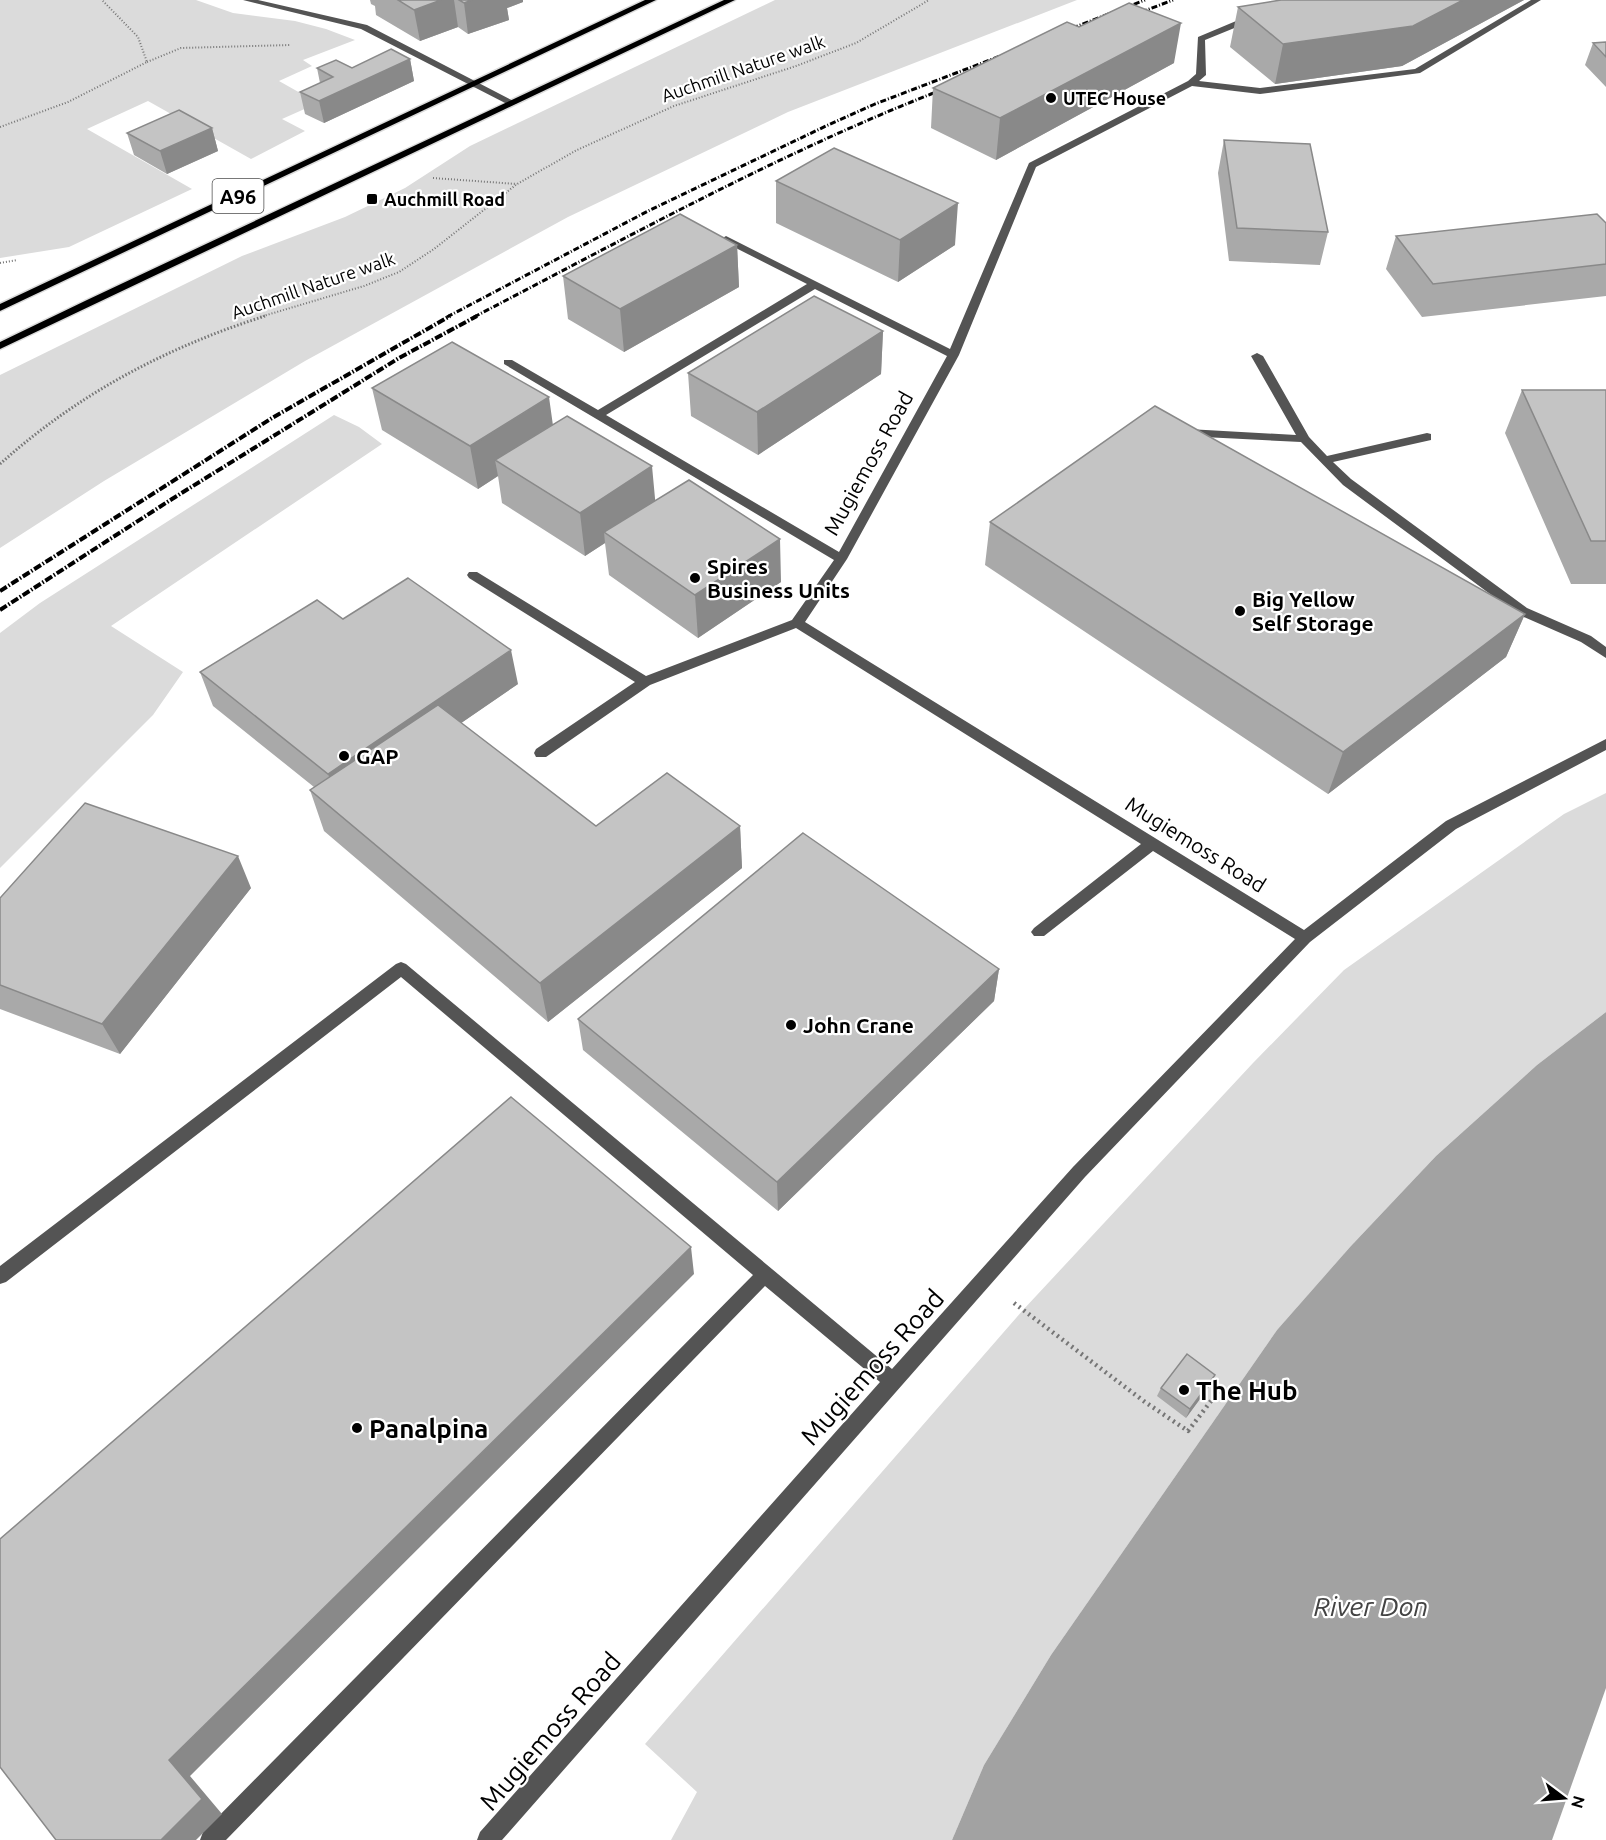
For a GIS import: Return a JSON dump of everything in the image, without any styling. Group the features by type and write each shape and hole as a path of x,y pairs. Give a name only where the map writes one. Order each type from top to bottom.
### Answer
{"main road":[{"name":"A96","path":"0,308 652,0"},
{"name":"A96","path":"0,346 277,212 730,0"}],"street":[{"path":"247,0 364,27 512,103"},
{"path":"1191,83 1260,91 1417,71 1537,0"},
{"path":"1191,83 1201,75 1201,39 1264,13"},
{"name":"Mugiemoss Road","path":"1191,83 1032,165 953,355 841,559 797,623 1305,939"},
{"path":"726,239 953,355"},
{"path":"598,415 815,285"},
{"path":"1257,356 1304,439 1356,488 1522,611 1586,639 1606,653"},
{"path":"508,362 841,559"},
{"path":"1176,433 1304,439"},
{"path":"1324,460 1427,437"},
{"path":"473,575 645,682"},
{"path":"541,753 645,682 797,623"},
{"path":"1586,639 1606,637"},
{"name":"Mugiemoss Road","path":"488,1840 892,1381 1080,1172 1305,939 1451,825 1606,744"},
{"path":"1039,932 1152,843"},
{"path":"0,1276 402,968 892,1381"},
{"path":"211,1840 765,1274"}],"path":[{"path":"102,0 138,37 147,62"},
{"name":"Auchmill Nature walk","path":"0,464 28,437 52,419 139,364 181,344 253,319 379,281 404,270 517,184 614,132 669,106 789,68 858,42 929,0"},
{"path":"0,128 68,102 147,62 181,48 270,47"},
{"path":"428,177 517,184"},
{"path":"1023,1310 1145,1402 1188,1431 1221,1388"}],"shaded area":[{"path":"0,0 196,0 233,13 295,21 355,40 303,60 312,66 279,81 318,103 282,119 305,131 251,159 148,101 87,129 192,189 69,247 0,258"},
{"path":"775,0 1077,0 788,112 568,217 305,361 104,481 0,548 0,375 242,256 345,217 405,188 470,146"},
{"path":"334,415 359,427 382,444 111,626 183,672 153,715 0,868 0,633 40,603"},
{"path":"1606,793 1606,1012 1537,1065 1436,1156 1350,1247 1277,1330 1051,1655 984,1765 952,1840 671,1840 697,1792 645,1744 1023,1310 1253,1063 1344,970 1564,814"}],"water":[{"name":"River Don","path":"1606,1012 1606,1688 1552,1840 952,1840 984,1765 1051,1655 1277,1330 1350,1247 1436,1156 1537,1065"}],"building":[{"path":"398,0 441,0 414,10"},
{"path":"1281,0 1463,0 1413,26 1283,44 1238,7"},
{"path":"1129,3 1181,23 1000,118 933,88 1067,22 1079,27"},
{"path":"1606,42 1606,57 1593,43"},
{"path":"391,49 410,59 319,101 300,92 333,77 317,68 336,60 352,68"},
{"path":"179,110 212,128 160,151 127,133"},
{"path":"1224,140 1310,144 1328,232 1237,228"},
{"path":"834,148 958,203 900,240 776,181"},
{"path":"680,214 737,245 620,309 563,276"},
{"path":"1597,214 1606,223 1606,264 1433,284 1396,236"},
{"path":"814,296 883,331 757,412 688,373"},
{"path":"452,342 549,397 470,446 372,388"},
{"path":"1522,390 1606,390 1606,541 1591,541"},
{"name":"Big Yellow Self Storage","path":"1155,406 1525,614 1343,752 990,522"},
{"path":"567,416 652,466 580,513 495,460"},
{"path":"689,480 780,539 695,595 604,532"},
{"name":"GAP","path":"408,578 511,650 328,774 200,672 317,600 343,619"},
{"path":"438,705 596,826 667,773 740,826 540,983 310,790"},
{"path":"85,803 238,856 102,1024 0,985 0,898"},
{"name":"John Crane","path":"803,833 999,969 777,1182 578,1019"},
{"name":"Panalpina","path":"511,1097 691,1247 169,1760 202,1799 161,1840 56,1840 0,1767 0,1539"},
{"name":"The Hub","path":"1187,1354 1215,1375 1190,1409 1161,1388"}],"railway":[{"path":"1062,32 1145,0"},
{"path":"1131,16 1173,0"},
{"path":"447,317 648,211 826,126 875,104 1003,55"},
{"path":"474,317 708,195 828,138 949,87"},
{"path":"0,591 272,418 450,316"},
{"path":"0,610 172,499 399,358 477,316"}],"place":[{"name":"UTEC House","path":"1051,98"},
{"name":"Auchmill Road","path":"372,199"},
{"name":"Spires Business Units","path":"695,578"},
{"name":"Big Yellow Self Storage","path":"1240,611"},
{"name":"GAP","path":"344,756"},
{"name":"John Crane","path":"791,1025"},
{"name":"The Hub","path":"1184,1390"},
{"name":"Panalpina","path":"357,1428"}]}
